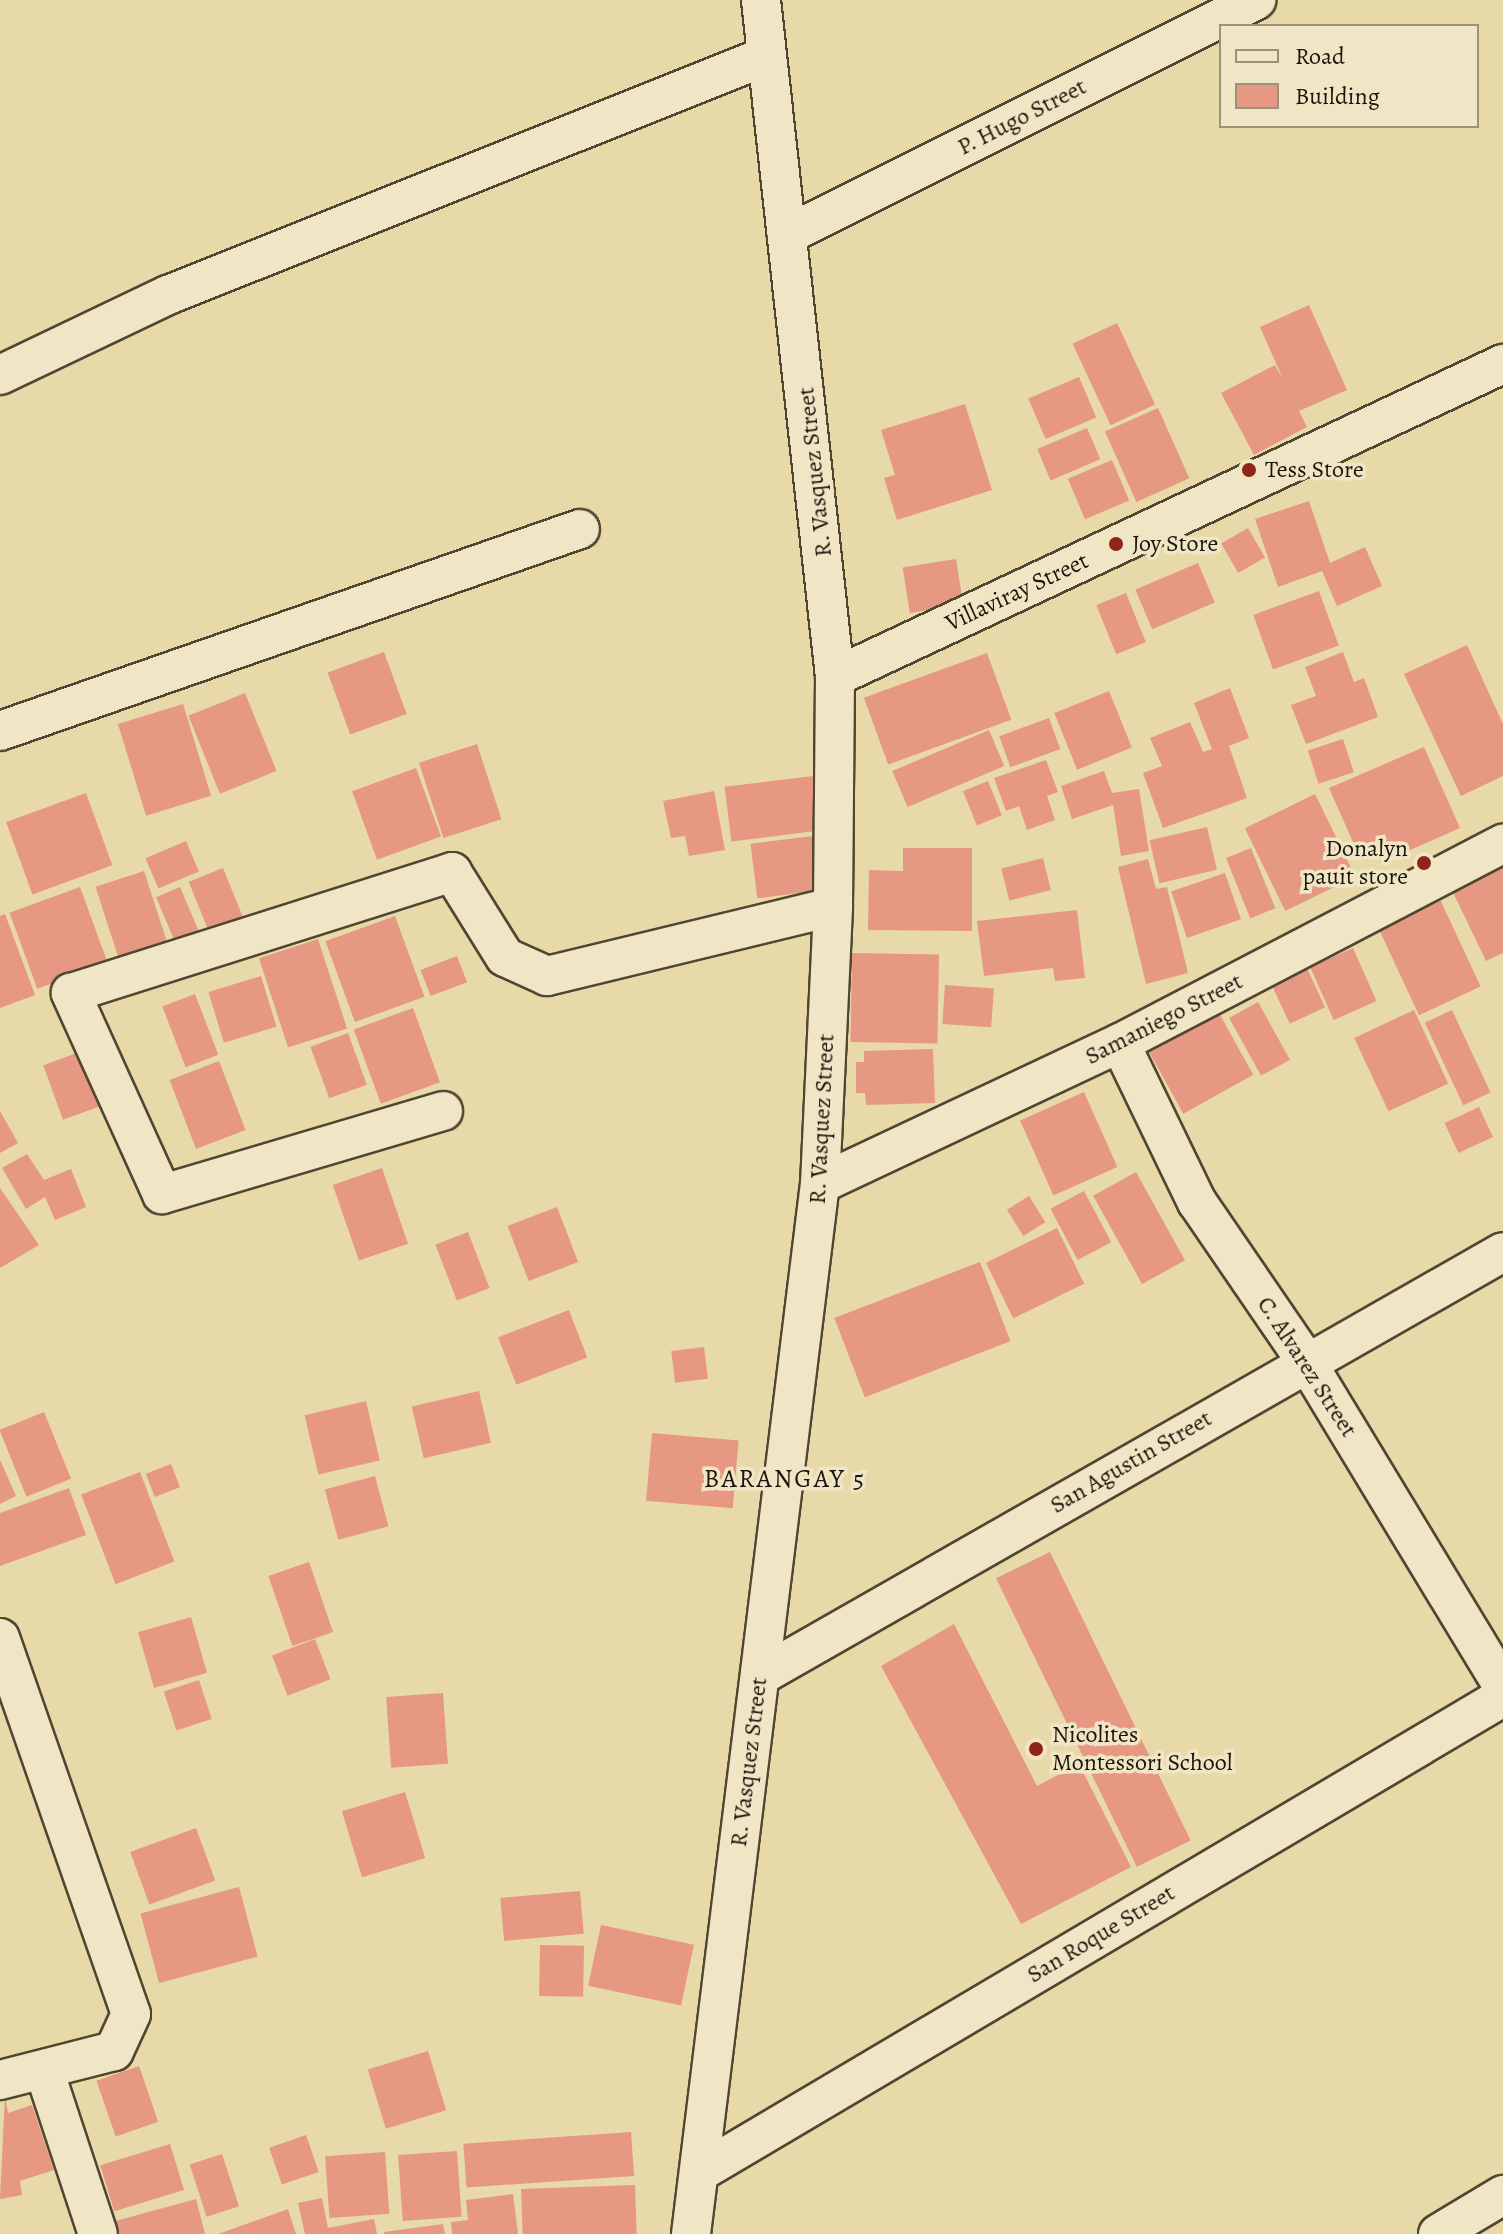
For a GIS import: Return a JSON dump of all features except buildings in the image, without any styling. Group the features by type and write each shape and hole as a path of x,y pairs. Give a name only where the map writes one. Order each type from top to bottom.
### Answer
{"street":[{"name":"R. Vasquez Street","path":"691,2234 820,1184 833,907 835,677 787,235 764,57 761,0"},
{"name":"P. Hugo Street","path":"787,235 1256,0"},
{"path":"0,375 168,295 764,57"},
{"name":"Villaviray Street","path":"835,677 1503,364"},
{"path":"0,731 580,529"},
{"name":"Samaniego Street","path":"820,1184 1120,1043 1503,844"},
{"path":"443,1111 162,1194 71,993 452,872 505,957 547,976 833,907"},
{"name":"C. Alvarez Street","path":"1120,1043 1197,1202 1306,1361 1503,1686"},
{"name":"San Agustin Street","path":"760,1676 1306,1361 1503,1252"},
{"path":"0,1638 131,2014 114,2051 45,2073 0,2080"},
{"name":"San Roque Street","path":"700,2172 1503,1697"},
{"path":"45,2073 98,2234"},
{"path":"1438,2234 1503,2195"}],"place":[{"name":"Tess Store","path":"1249,470"},
{"name":"Joy Store","path":"1116,544"},
{"name":"Donalyn pauit store","path":"1424,863"},
{"name":"Nicolites Montessori School","path":"1036,1749"}],"district":[{"name":"BARANGAY 5","path":"785,1479"}]}
